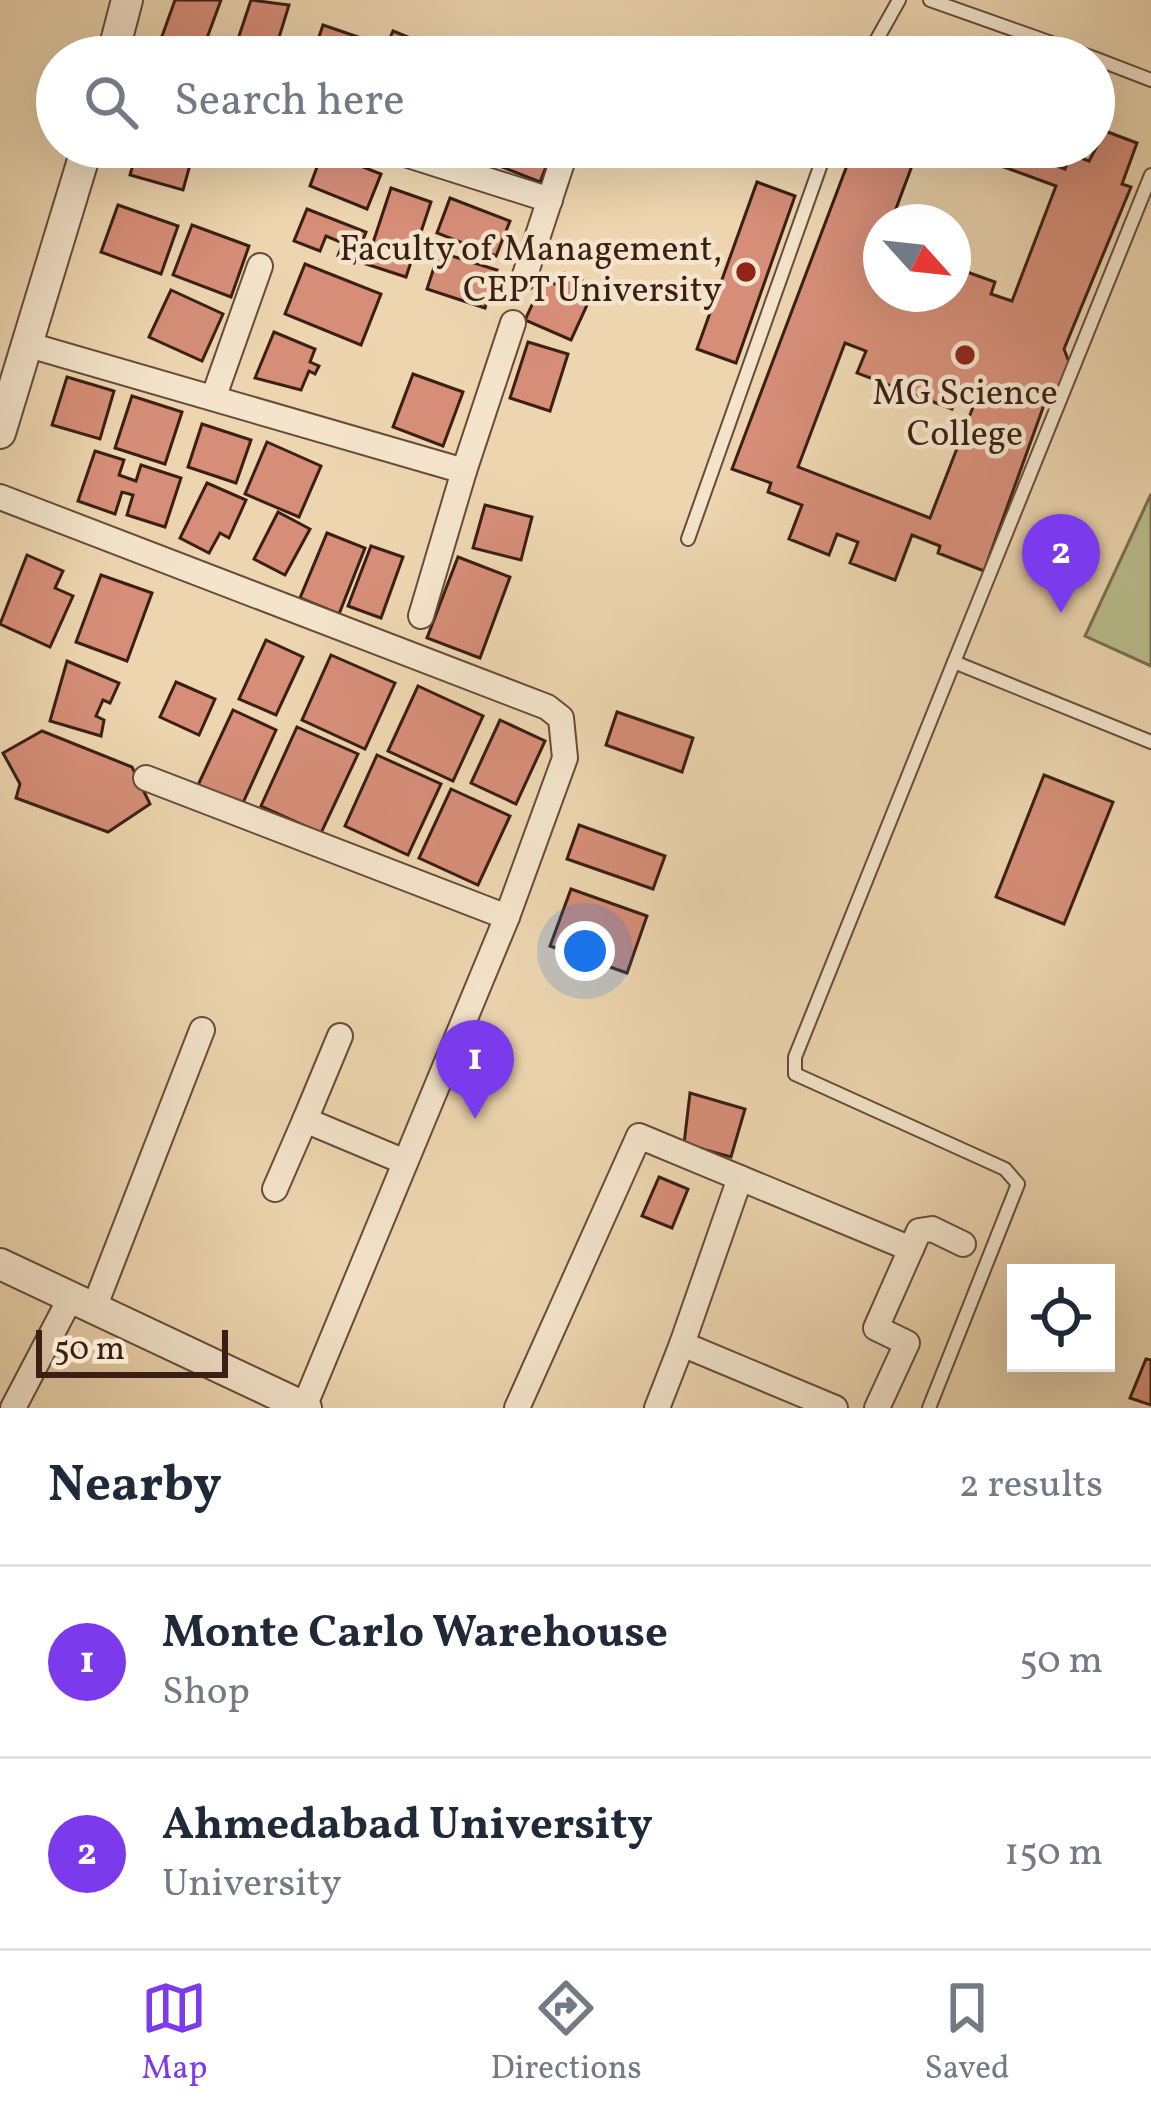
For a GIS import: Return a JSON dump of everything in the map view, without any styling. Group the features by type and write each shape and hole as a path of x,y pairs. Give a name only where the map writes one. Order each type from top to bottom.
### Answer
{"street":[{"path":"118,36 128,0"},
{"path":"0,434 81,168"},
{"path":"449,168 550,200"},
{"path":"524,278 561,168"},
{"path":"214,396 260,266"},
{"path":"421,616 513,323"},
{"path":"29,345 464,471"},
{"path":"0,497 528,700 561,718 565,758 507,917 305,1407 0,1264"},
{"path":"146,778 507,917"},
{"path":"13,1408 82,1303 202,1030"},
{"path":"275,1189 340,1036"},
{"path":"305,1120 405,1162"},
{"path":"518,1408 639,1136 911,1250"},
{"path":"657,1408 740,1178"},
{"path":"877,1408 917,1347 876,1328 919,1231 932,1229 963,1244"},
{"path":"682,1344 836,1408"}],"lane":[{"path":"879,36 899,0"},
{"path":"930,0 1031,36"},
{"path":"1115,66 1151,80"},
{"path":"688,538 820,168"},
{"path":"929,1408 1018,1184 1005,1169 795,1073 793,1066 1151,175"},
{"path":"954,662 1151,742"}],"green space":[{"path":"1151,494 1151,666 1085,636"}],"building":[{"path":"175,0 221,0 208,36 162,36"},
{"path":"251,0 289,5 279,36 239,36"},
{"path":"323,25 355,36 319,36"},
{"name":"MG Science College","path":"1115,135 1137,143 1122,184 1131,187 1064,349 1069,362 1055,399 1050,397 1044,405 984,571 938,553 940,546 912,535 895,580 850,563 858,542 837,534 829,555 789,539 802,505 768,492 771,483 732,469 846,168 911,168 898,204 863,204 863,312 971,312 971,273 995,282 991,294 1012,301 1056,186 1007,168 1115,168","holes":["845,343 866,351 857,373 952,409 956,400 973,407 930,518 798,467"]},
{"path":"132,168 189,168 183,190 130,175"},
{"path":"317,168 366,168 381,174 367,209 310,186"},
{"path":"504,168 546,168 540,182"},
{"name":"Faculty of Management, CEPT University","path":"757,182 795,196 736,363 697,349"},
{"path":"391,188 431,202 406,277 366,264"},
{"path":"450,198 510,221 496,256 437,233"},
{"path":"118,205 178,226 161,274 101,252"},
{"path":"307,209 366,232 354,263 338,256 343,243 326,236 320,251 294,241"},
{"path":"192,225 249,246 231,297 173,275"},
{"path":"439,252 497,270 485,308 427,289"},
{"path":"305,264 381,294 361,345 285,314"},
{"path":"565,273 583,281 576,297 588,303 571,340 525,320 544,279 559,286"},
{"path":"171,290 223,314 202,361 149,337"},
{"path":"274,332 315,349 310,362 319,366 315,374 309,371 301,390 255,378"},
{"path":"528,342 568,354 550,411 510,398"},
{"path":"413,374 463,392 443,446 393,427"},
{"path":"67,377 114,391 100,439 52,425"},
{"path":"132,396 182,412 165,464 115,448"},
{"path":"202,424 251,440 236,483 188,467"},
{"path":"267,442 321,466 299,517 245,494"},
{"path":"95,451 124,460 119,475 136,481 141,465 181,478 165,527 127,515 133,495 122,492 115,514 78,501"},
{"path":"207,483 246,500 229,538 220,533 209,553 180,538"},
{"path":"485,505 532,517 521,560 473,548"},
{"path":"278,512 310,529 285,575 254,559"},
{"path":"327,533 365,548 339,614 300,598"},
{"path":"371,546 403,557 381,618 348,606"},
{"path":"27,555 63,571 55,588 73,596 50,647 0,624"},
{"path":"458,557 510,577 480,658 427,638"},
{"path":"101,575 152,593 127,661 76,642"},
{"path":"266,640 303,657 276,715 239,699"},
{"path":"331,655 395,683 365,749 302,720"},
{"path":"67,661 119,683 110,703 103,700 96,716 104,720 101,736 50,721"},
{"path":"176,682 215,699 199,735 160,717"},
{"path":"418,686 483,716 453,781 388,751"},
{"path":"233,710 276,730 242,805 198,785"},
{"path":"617,712 693,738 682,772 606,745"},
{"path":"500,720 545,741 516,804 471,783"},
{"path":"297,727 358,754 321,833 261,806"},
{"path":"42,731 132,767 150,804 108,832 16,798 20,784 3,753"},
{"path":"377,755 441,784 408,855 345,826"},
{"path":"1044,775 1113,802 1064,924 996,897"},
{"path":"451,789 510,816 478,885 419,858"},
{"path":"579,825 665,856 653,889 567,859"},
{"path":"571,889 647,916 627,973 550,946"},
{"path":"690,1093 745,1109 731,1157 684,1144"},
{"path":"659,1177 688,1189 672,1228 642,1216"},
{"path":"1146,1359 1151,1360 1151,1405 1130,1398"}],"place":[{"name":"Faculty of Management, CEPT University","path":"746,272"},
{"name":"MG Science College","path":"965,355"},
{"name":"Ahmedabad University","path":"1061,613"},
{"name":"Monte Carlo Warehouse","path":"475,1119"}]}
